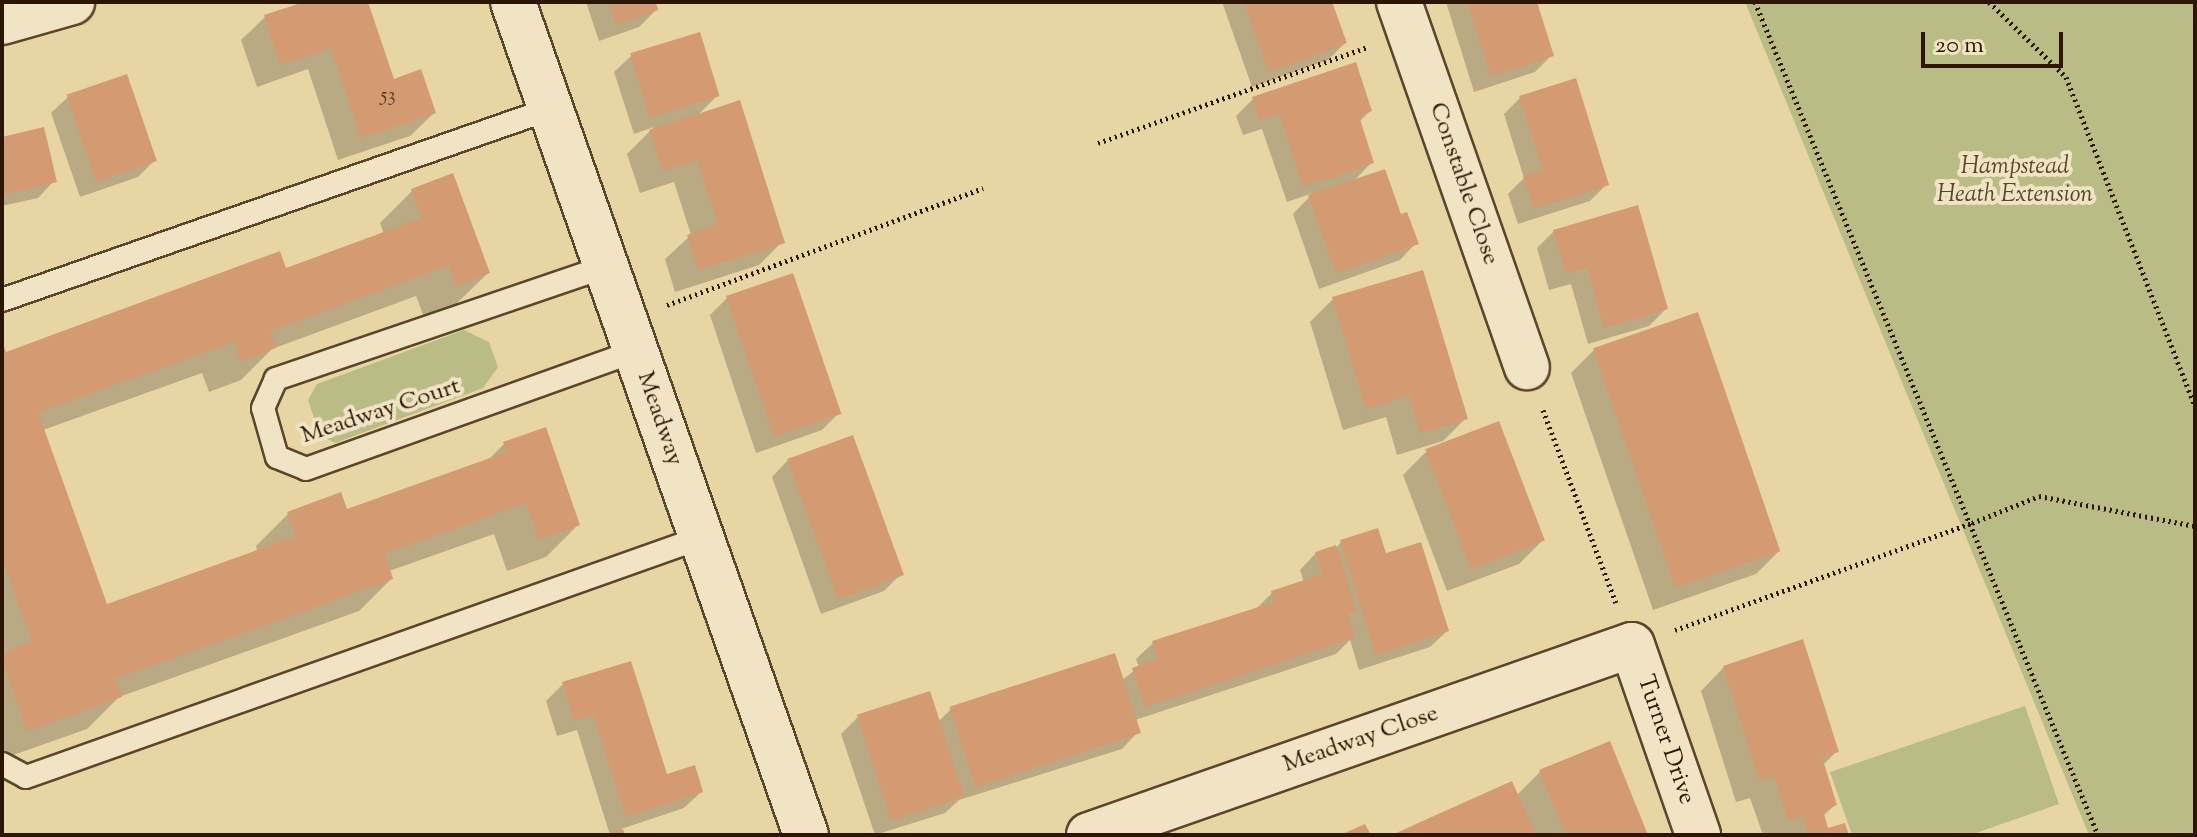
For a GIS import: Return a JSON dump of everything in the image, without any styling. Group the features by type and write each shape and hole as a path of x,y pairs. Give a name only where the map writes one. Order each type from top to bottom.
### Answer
{"street":[{"path":"2,22 72,2"},
{"name":"Meadway","path":"513,2 806,835"},
{"name":"Constable Close","path":"1404,17 1527,367"},
{"name":"Meadway Close","path":"1089,835 1632,645"},
{"name":"Turner Drive","path":"1632,645 1698,835"}],"lane":[{"path":"2,300 550,109"},
{"name":"Meadway Court","path":"605,267 276,379 263,408 277,457 306,469 630,336"},
{"path":"2,764 26,777 700,538"}],"path":[{"path":"1755,2 2098,835"},
{"path":"1989,2 2066,77 2195,406"},
{"path":"1098,143 1404,17"},
{"path":"630,336 983,188"},
{"path":"1527,367 1632,645 2039,496 2195,526"}],"green space":[{"name":"Hampstead Heath Extension","path":"1745,2 2195,2 2195,835 2089,835"},
{"path":"464,330 489,342 498,367 483,388 335,443 320,435 308,400 317,384"},
{"path":"2025,706 2059,804 1970,835 1852,835 1830,772"}],"building":[{"path":"304,2 368,2 394,79 421,69 436,113 361,138 331,48 280,65 264,15"},
{"path":"608,2 656,2 658,10 616,25"},
{"path":"1244,2 1332,2 1347,43 1269,72"},
{"path":"1467,2 1537,2 1554,56 1491,76"},
{"path":"700,32 720,96 650,117 630,53"},
{"path":"1356,62 1372,111 1359,116 1374,163 1303,187 1279,113 1259,120 1252,97"},
{"path":"127,74 157,161 96,182 66,95"},
{"path":"1576,78 1609,185 1534,209 1523,176 1543,170 1519,96"},
{"path":"740,100 785,243 698,270 687,235 718,224 697,160 663,171 649,130"},
{"path":"44,127 57,182 2,195 2,137"},
{"path":"1385,169 1401,214 1407,212 1419,244 1336,273 1308,195"},
{"path":"453,173 490,273 456,286 449,265 270,331 276,348 241,361 234,342 38,412 107,604 296,536 287,512 341,492 347,509 507,452 503,442 546,427 580,525 539,540 526,503 385,553 393,579 115,679 122,697 27,731 2,659 2,653 32,642 2,559 2,341 6,352 280,251 286,268 422,218 411,189"},
{"path":"1638,205 1668,309 1604,328 1587,268 1566,274 1553,230"},
{"path":"1423,270 1468,419 1420,433 1409,395 1366,409 1332,297"},
{"path":"793,273 842,414 774,437 726,296"},
{"path":"1698,312 1780,551 1675,587 1593,348"},
{"path":"1499,421 1545,540 1471,569 1425,449"},
{"path":"853,435 904,575 838,599 787,459"},
{"path":"1378,528 1386,553 1421,542 1449,631 1376,655 1340,540"},
{"path":"1336,545 1357,611 1348,614 1355,638 1145,707 1132,668 1158,659 1152,641 1274,602 1271,591 1323,574 1315,552"},
{"path":"1803,639 1839,752 1822,757 1837,805 1823,811 1828,828 1845,823 1849,835 1809,835 1802,816 1788,821 1774,776 1759,780 1723,666"},
{"path":"1115,653 1141,733 975,787 950,707"},
{"path":"631,661 667,774 695,765 703,792 626,817 593,715 574,721 562,682"},
{"path":"930,691 964,797 891,820 857,715"},
{"path":"1610,741 1648,835 1566,835 1539,770"},
{"path":"1512,781 1536,835 1392,835 1425,820"},
{"path":"1365,824 1371,835 1340,835"},
{"path":"623,829 625,835 606,835"}]}
